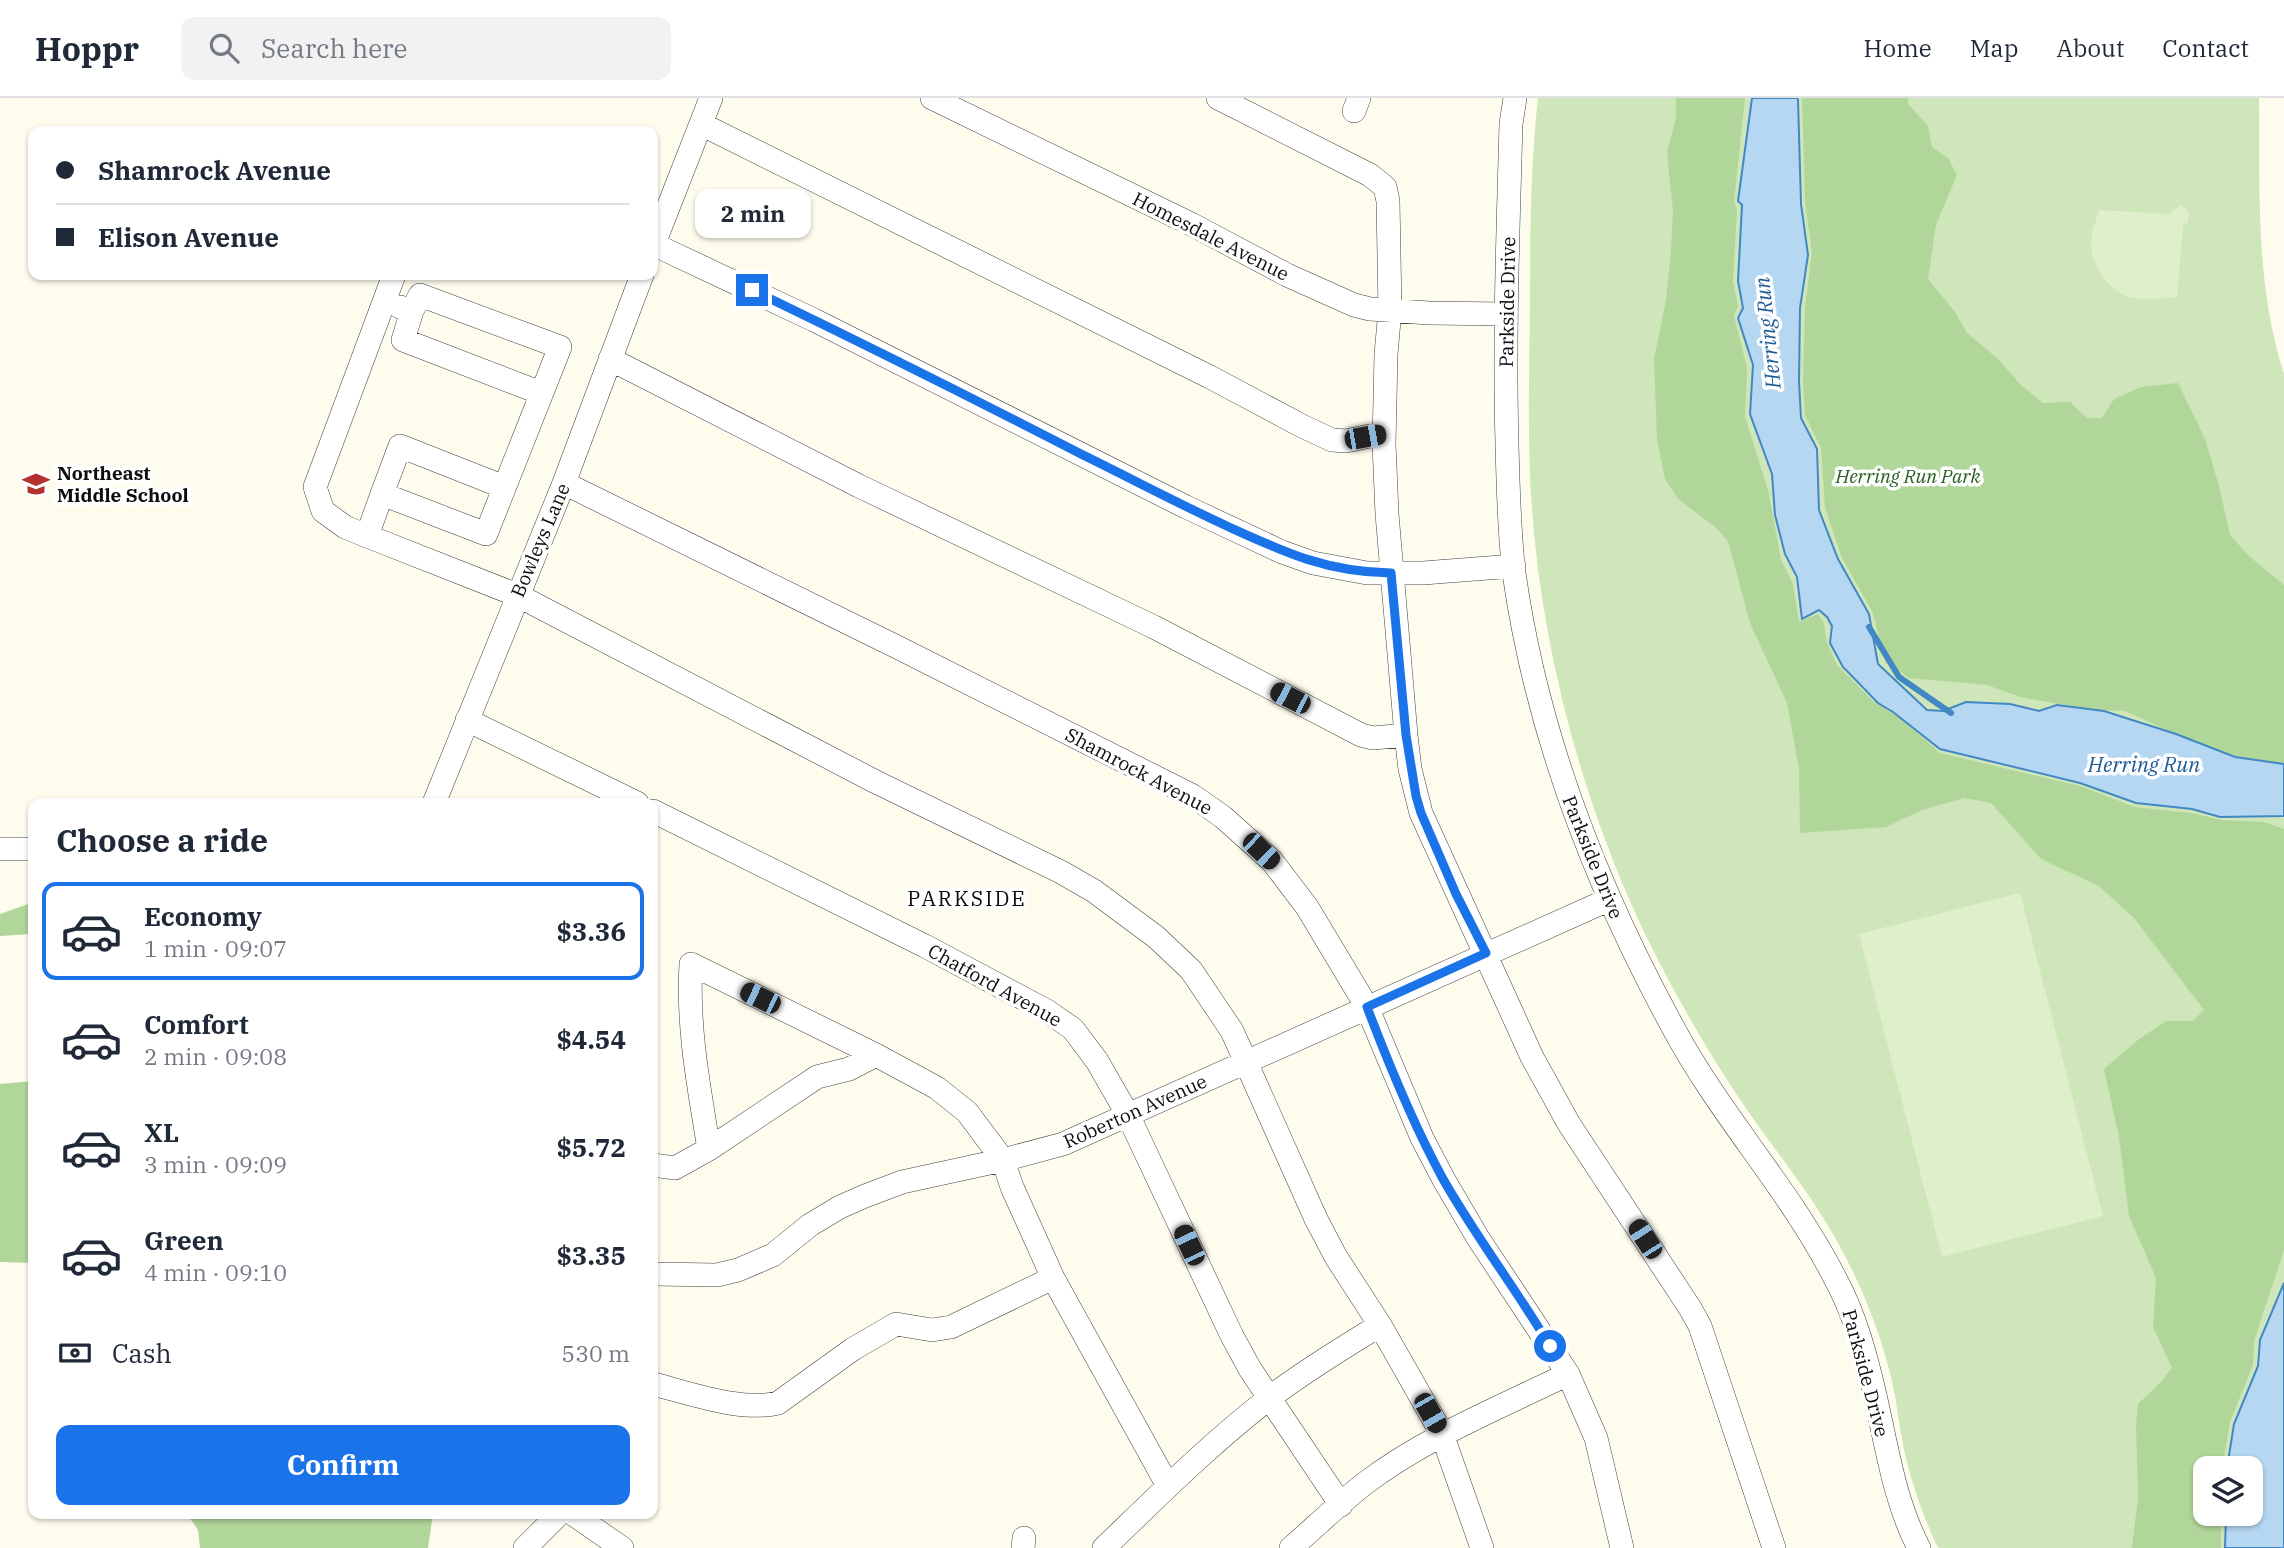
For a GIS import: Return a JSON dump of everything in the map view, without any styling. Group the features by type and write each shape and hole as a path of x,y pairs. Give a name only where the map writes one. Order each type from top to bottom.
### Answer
{"street":[{"path":"658,232 711,98"},
{"name":"Homesdale Avenue","path":"932,98 1354,305 1390,310 1506,314"},
{"path":"1219,98 1370,175 1385,187 1388,201 1390,310 1384,433 1391,573 1410,769 1421,813 1465,915 1486,953 1549,1092 1700,1326 1774,1548"},
{"name":"Parkside Drive","path":"1515,98 1511,124 1506,314 1507,475 1514,566 1541,706 1564,787 1608,900 1676,1034 1735,1126 1796,1210 1838,1283 1862,1345 1898,1498 1919,1548"},
{"path":"701,124 1332,440 1346,441 1384,433"},
{"path":"658,246 814,320 1186,507 1282,552 1313,563 1344,569 1391,573 1514,566"},
{"path":"392,280 314,487 323,511 345,527 516,595 876,782 1018,850 1094,891 1156,937 1191,970 1217,1007 1247,1061 1316,1219 1442,1434 1482,1548"},
{"name":"Bowleys Lane","path":"436,798 516,595 564,483 640,280"},
{"path":"382,494 486,534 560,347 420,295 403,340 541,393"},
{"path":"384,301 412,312"},
{"path":"610,359 859,486 1154,627 1361,735 1373,738 1406,735"},
{"path":"367,536 400,446 505,487"},
{"name":"Shamrock Avenue","path":"564,483 1193,796 1223,817 1272,861 1307,907 1367,1007 1422,1139 1444,1180 1478,1238 1568,1374 1596,1438 1622,1548"},
{"path":"467,720 627,798"},
{"name":"Chatford Avenue","path":"658,813 913,940 1046,1011 1085,1042 1128,1115 1231,1336 1341,1505"},
{"path":"0,849 28,849"},
{"name":"Roberton Avenue","path":"658,1274 717,1275 738,1270 772,1255 810,1225 865,1196 902,1182 1003,1160 1063,1143 1608,900"},
{"path":"709,1149 694,1060 691,964 876,1055 937,1088 967,1112 1003,1160 1012,1187 1053,1278 1168,1486"},
{"path":"658,1166 675,1168 709,1149 817,1077 849,1069 876,1055"},
{"path":"658,1385 740,1405 763,1407 778,1404 888,1327 896,1324 932,1330 951,1327 1053,1278"},
{"path":"1104,1548 1168,1486 1269,1398 1301,1374 1380,1325"},
{"path":"1291,1548 1364,1485 1442,1434 1568,1374"},
{"path":"524,1548 554,1519"},
{"path":"580,1519 622,1548"}],"green space":[{"name":"Herring Run Park","path":"1538,98 2259,98 2264,272 2268,306 2284,374 2284,1548 1939,1548 1936,1544 1904,1449 1888,1365 1860,1287 1823,1217 1743,1104 1687,1014 1631,902 1586,785 1554,662 1534,538 1529,395 1532,179"},
{"path":"1676,98 1745,98 1734,201 1737,210 1733,281 1738,306 1734,316 1747,368 1745,416 1769,494 1781,560 1793,584 1799,622 1818,614 1824,623 1826,640 1837,665 1873,701 1902,719 1940,753 2080,786 2135,807 2191,813 2222,820 2264,822 2284,829 2284,1250 2254,1341 2253,1365 2230,1422 2224,1456 2193,1456 2193,1526 2221,1526 2221,1548 2132,1548 2138,1497 2138,1404 2172,1368 2153,1327 2156,1278 2129,1216 2119,1137 2104,1069 2138,1040 2166,1021 2193,1021 2204,1010 2134,918 2099,886 2041,859 1991,803 1964,798 1922,810 1886,827 1800,833 1799,769 1787,703 1750,623 1728,541 1715,527 1678,499 1665,479 1657,440 1654,359 1666,300 1671,251 1673,212 1667,152 1676,118"},
{"path":"1802,98 1908,98 1908,104 1928,126 1932,147 1948,158 1957,175 1936,225 1928,279 1955,312 1967,333 2043,403 2070,402 2087,418 2102,418 2114,399 2141,387 2178,383 2205,439 2230,535 2249,556 2284,585 2284,764 2236,757 2125,711 2094,710 2020,697 1987,685 1909,678 1885,662 1873,613 1841,556 1825,507 1821,448 1805,415 1805,307 1812,253 1805,201"},
{"path":"2181,205 2189,212 2188,222 2183,226 2177,297 2137,299 2125,296 2112,287 2101,274 2092,254 2091,237 2099,210 2169,214"},
{"path":"2020,893 2103,1216 1942,1257 1859,934"},
{"path":"28,904 28,934 0,936 0,914"},
{"path":"28,1081 28,1263 0,1262 0,1084"},
{"path":"190,1519 432,1519 428,1548 200,1548 198,1530"}],"water":[{"name":"Herring Run","path":"1752,98 1798,100 1801,204 1808,255 1800,308 1801,418 1817,449 1819,510 1838,559 1869,614 1878,664 1927,710 1943,711 1966,702 2010,704 2039,711 2057,705 2104,711 2176,734 2235,757 2284,764 2284,816 2220,817 2192,809 2136,803 2080,783 1940,749 1878,703 1843,667 1830,643 1832,626 1827,617 1819,610 1802,619 1797,577 1785,554 1775,515 1772,474 1750,414 1753,365 1738,318 1743,308 1738,281 1742,205 1738,201"},
{"path":"2284,1283 2284,1548 2225,1548 2226,1526 2263,1526 2263,1456 2229,1456 2234,1424 2258,1366 2260,1340"}],"waterway":[{"name":"Herring Run","path":"1869,627 1899,677 1951,713"}],"place":[{"name":"Northeast Middle School","path":"36,484"}],"district":[{"name":"PARKSIDE","path":"967,899"}],"route":[{"path":"752,290 1186,507 1282,552 1313,563 1344,569 1391,573 1406,735 1416,796 1465,915 1486,953 1367,1007 1422,1139 1444,1180 1478,1238 1550,1346"}]}
